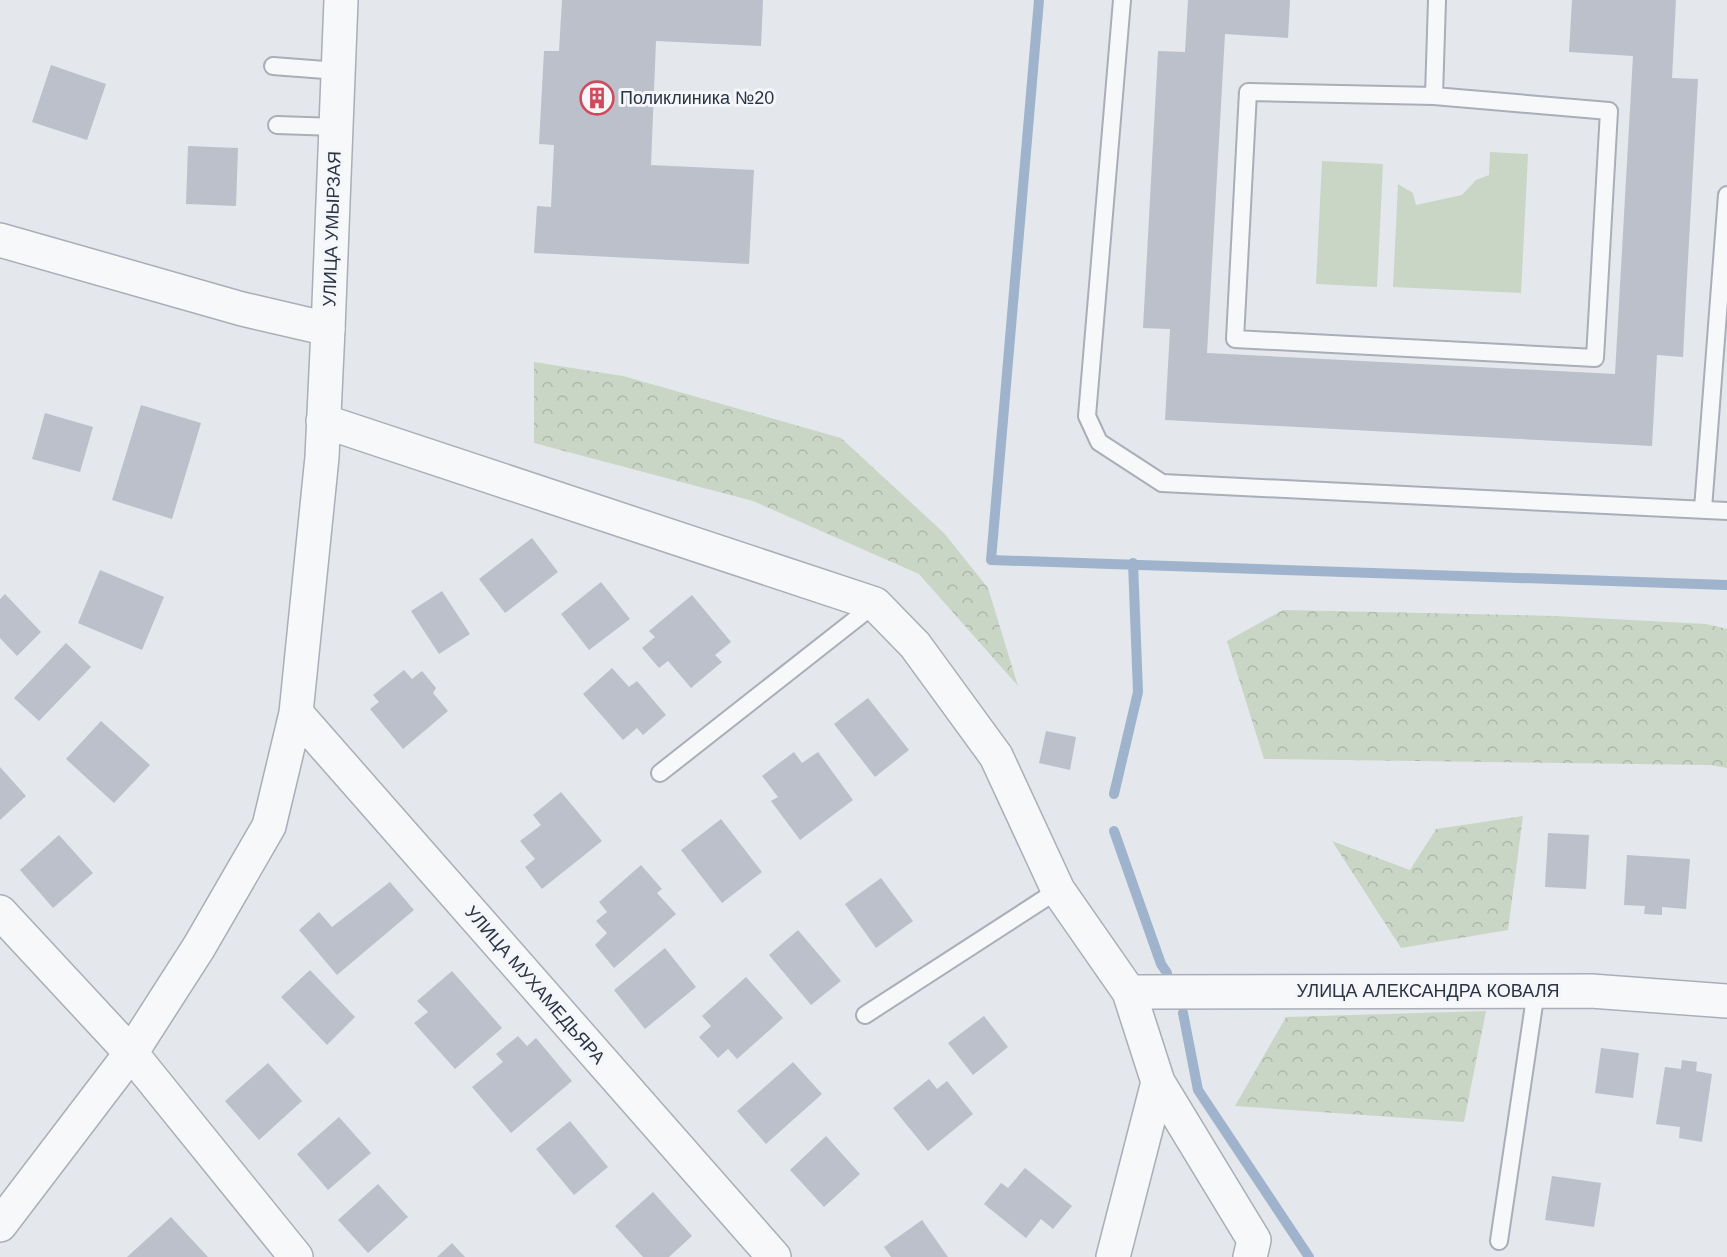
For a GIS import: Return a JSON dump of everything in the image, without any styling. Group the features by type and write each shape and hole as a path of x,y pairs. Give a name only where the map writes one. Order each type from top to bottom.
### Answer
{"street":[{"name":"УЛИЦА УМЫРЗАЯ","path":"296,713 322,457 341,0"},
{"path":"0,240 242,309 328,329"},
{"path":"323,421 875,604 915,645 996,756 1059,890 1129,992 1158,1082 1254,1240 1250,1257"},
{"path":"0,1225 131,1053 199,947 269,826 296,713"},
{"name":"УЛИЦА МУХАМЕДЬЯРА","path":"296,713 774,1257"},
{"path":"0,912 131,1053 296,1257"},
{"name":"УЛИЦА АЛЕКСАНДРА КОВАЛЯ","path":"1129,992 1591,991 1727,1001"},
{"path":"1113,1257 1158,1082"}],"lane":[{"path":"1122,0 1087,416 1099,442 1162,483 1727,511"},
{"path":"1434,96 1437,0"},
{"path":"273,66 338,70"},
{"path":"1248,92 1434,96 1609,111 1595,358 1235,339 1248,92"},
{"path":"277,125 336,127"},
{"path":"1703,509 1727,195"},
{"path":"660,773 875,604"},
{"path":"865,1015 1059,890"},
{"path":"1498,1240 1536,991"}],"green space":[{"path":"1490,152 1528,154 1521,293 1393,287 1398,184 1413,193 1416,205 1462,195 1476,180 1489,175"},
{"path":"1322,161 1383,164 1377,287 1316,284"},
{"path":"534,362 623,376 841,438 944,533 988,588 1018,686 919,574 753,501 534,443"},
{"path":"1283,610 1555,616 1706,624 1727,629 1727,768 1711,765 1264,759 1227,641"},
{"path":"1523,816 1508,930 1401,948 1332,841 1410,870 1436,829"},
{"path":"1486,1011 1464,1122 1235,1106 1286,1017"}],"building":[{"name":"Поликлиника №20","path":"562,0 763,0 761,46 656,41 651,165 754,170 749,264 534,253 537,206 551,207 554,145 539,144 544,51 559,51"},
{"path":"1188,0 1290,0 1288,38 1225,34 1207,353 1615,374 1633,56 1569,52 1572,0 1676,0 1672,78 1698,79 1683,357 1657,355 1652,446 1165,420 1170,329 1143,328 1158,51 1185,52"},
{"path":"51,65 106,84 87,140 32,122"},
{"path":"188,146 238,148 236,206 186,204"},
{"path":"141,405 201,423 172,519 112,500"},
{"path":"45,413 93,427 80,472 32,459"},
{"path":"532,538 558,572 505,613 479,579"},
{"path":"100,570 164,597 142,650 78,623"},
{"path":"601,582 630,619 589,650 561,614"},
{"path":"442,591 470,634 439,654 411,611"},
{"path":"5,594 41,632 17,656 0,638 0,599"},
{"path":"692,595 731,642 715,655 722,662 691,688 668,661 659,668 642,648 655,637 649,631"},
{"path":"66,643 91,667 39,721 14,698"},
{"path":"612,668 629,687 637,681 666,715 643,735 637,728 623,740 583,694"},
{"path":"404,670 412,679 422,671 436,688 433,693 448,711 403,749 370,709 379,702 373,695"},
{"path":"868,698 909,750 875,777 834,724"},
{"path":"101,721 150,765 114,803 66,759"},
{"path":"1046,731 1076,737 1070,770 1039,763"},
{"path":"794,752 802,763 818,752 853,800 800,840 771,801 778,797 762,776"},
{"path":"0,767 26,796 0,820"},
{"path":"561,792 602,841 542,889 525,867 535,859 520,841 541,825 533,815"},
{"path":"721,819 762,872 722,903 681,850"},
{"path":"1548,833 1589,835 1586,889 1545,887"},
{"path":"59,835 93,873 53,908 20,870"},
{"path":"1627,855 1690,859 1686,909 1662,907 1662,915 1644,914 1645,906 1624,905"},
{"path":"641,865 662,889 657,893 676,914 614,968 595,945 607,933 596,921 607,912 599,902"},
{"path":"881,878 913,921 876,948 845,904"},
{"path":"390,882 414,910 337,975 299,930 319,912 332,927"},
{"path":"798,930 841,981 811,1005 769,955"},
{"path":"665,948 696,987 645,1029 614,990"},
{"path":"310,970 355,1017 327,1045 281,997"},
{"path":"452,971 502,1028 455,1069 414,1023 428,1012 417,1001"},
{"path":"746,977 783,1018 737,1059 728,1049 718,1058 699,1037 711,1026 702,1016"},
{"path":"984,1016 1008,1047 973,1075 948,1043"},
{"path":"518,1036 527,1046 536,1038 572,1081 511,1133 472,1087 503,1062 496,1054"},
{"path":"1601,1048 1639,1053 1633,1098 1595,1093"},
{"path":"1682,1060 1697,1062 1696,1071 1712,1074 1702,1142 1679,1138 1680,1127 1656,1124 1665,1067 1681,1069"},
{"path":"793,1062 822,1094 766,1144 737,1111"},
{"path":"268,1063 302,1101 259,1140 225,1101"},
{"path":"929,1079 937,1089 947,1081 973,1114 928,1151 893,1108"},
{"path":"339,1117 371,1153 328,1190 297,1154"},
{"path":"570,1121 608,1167 574,1195 536,1149"},
{"path":"826,1136 860,1174 824,1207 790,1170"},
{"path":"1025,1168 1072,1206 1053,1229 1041,1219 1026,1238 984,1204 1001,1183 1008,1188"},
{"path":"1552,1176 1601,1183 1594,1227 1545,1220"},
{"path":"378,1184 408,1217 368,1253 338,1220"},
{"path":"653,1192 692,1236 669,1257 643,1257 615,1226"},
{"path":"171,1217 208,1257 127,1257"},
{"path":"922,1220 948,1257 891,1257 884,1247"},
{"path":"452,1243 465,1257 437,1257"}],"waterway":[{"path":"1039,0 991,560 1727,585"},
{"path":"1114,794 1138,692 1133,563"},
{"path":"1114,831 1161,964 1167,973"},
{"path":"1183,1013 1198,1090 1309,1257"}],"place":[{"name":"Поликлиника №20","path":"597,98"}]}
